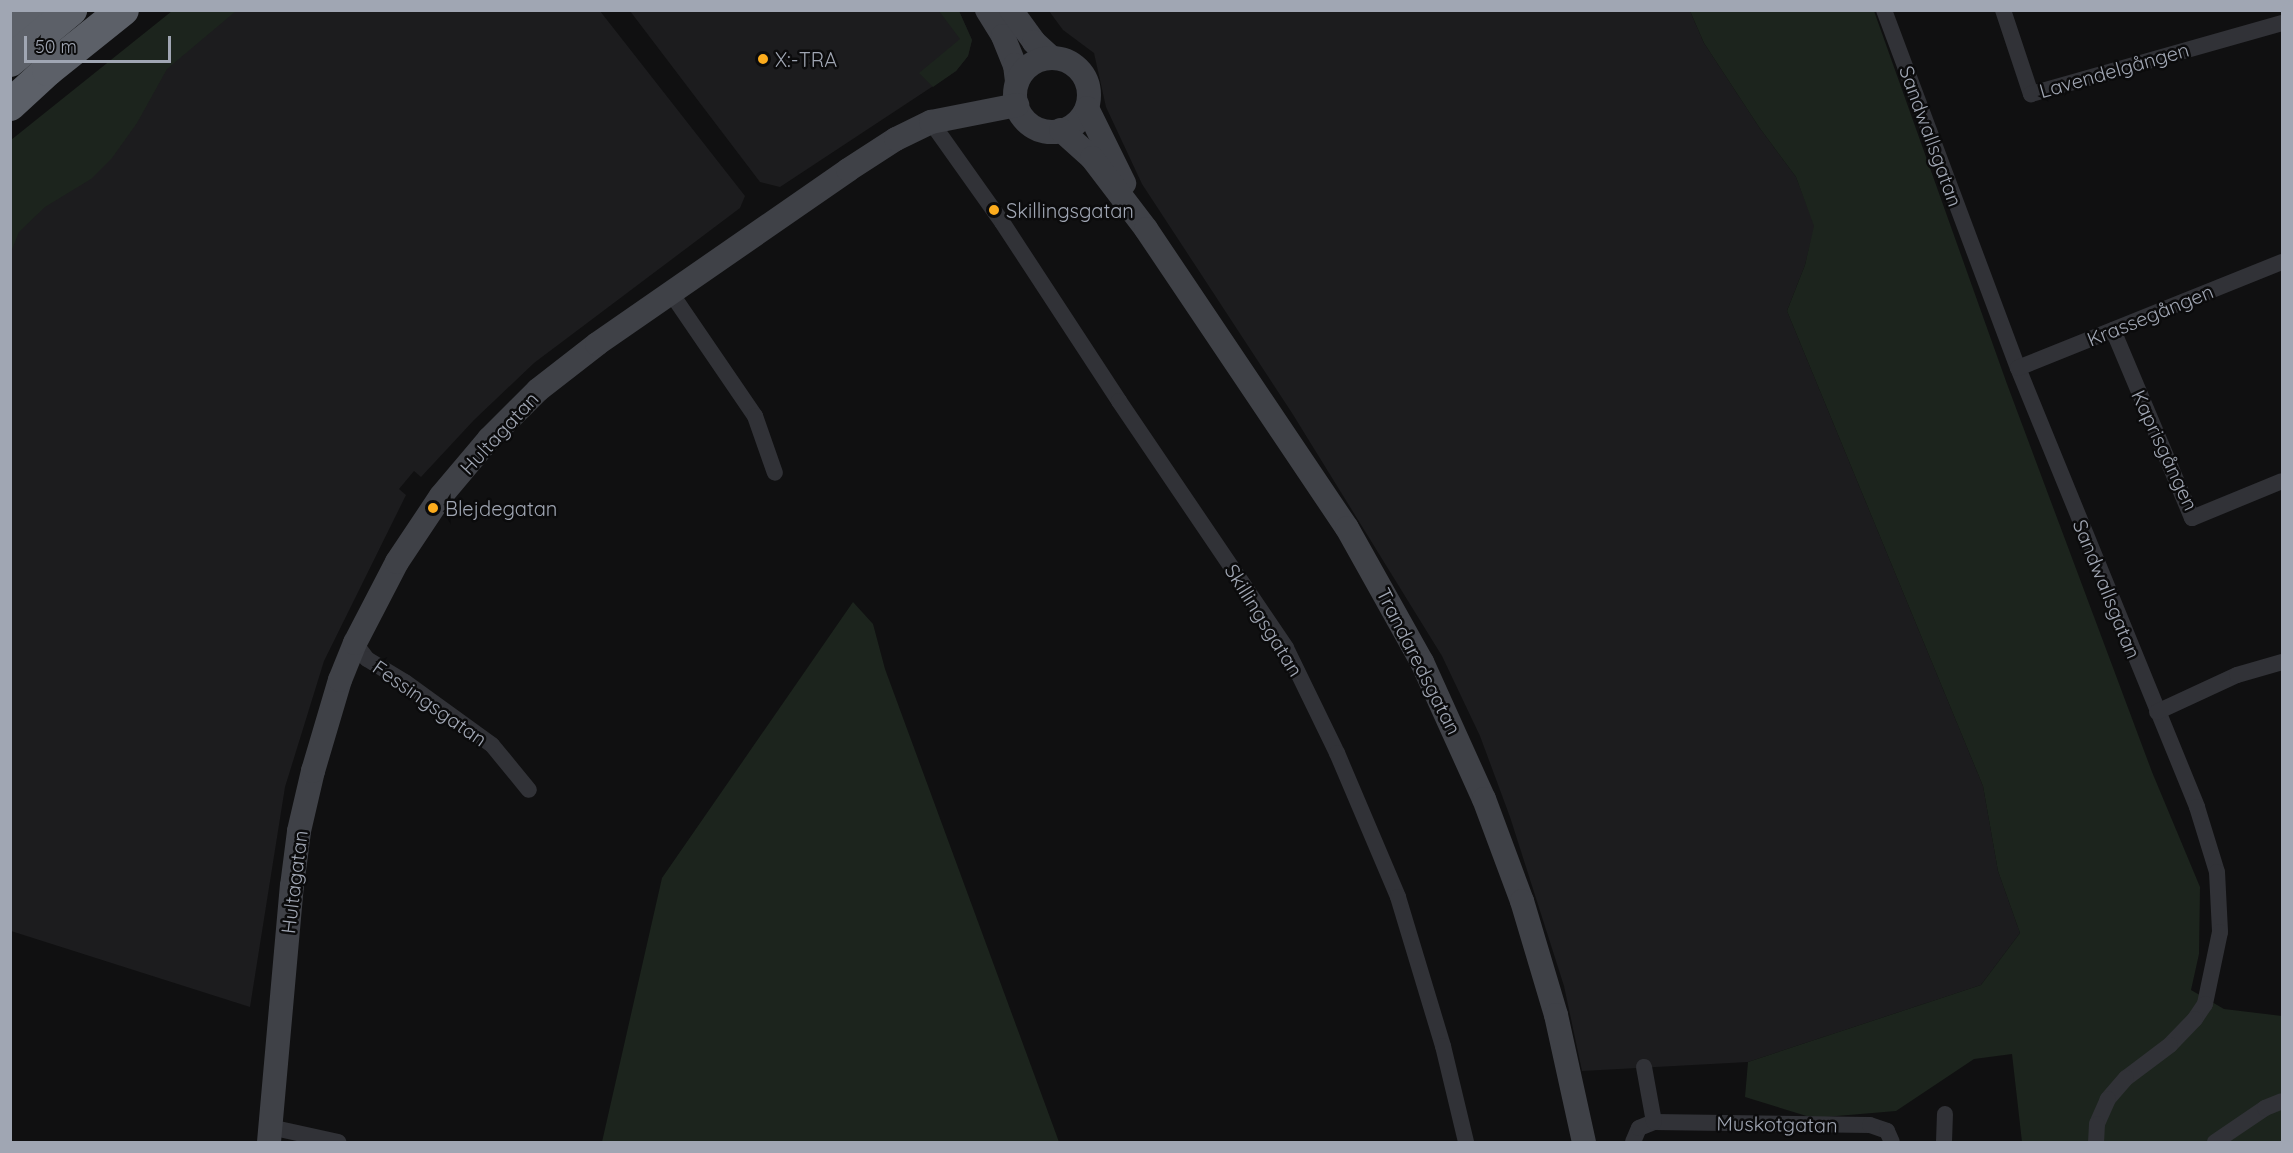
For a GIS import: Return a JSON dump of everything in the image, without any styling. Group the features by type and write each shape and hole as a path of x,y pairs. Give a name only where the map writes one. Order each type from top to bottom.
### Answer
{"highway":[{"path":"10,30 30,10"},
{"path":"10,61 71,10"},
{"path":"10,105 48,70 123,10"}],"street":[{"path":"987,10 1003,36 1015,65 1021,115 1034,127 1044,131 1061,130 1077,122 1087,108"},
{"name":"Trandaredsgatan","path":"1011,10 1034,42 1052,58 1070,62 1084,75 1089,92 1087,108 1146,229"},
{"name":"Sandwallsgatan","path":"1884,10 2018,368 2197,807 2217,872 2220,932 2205,1004 2195,1019 2170,1045 2126,1078 2108,1099 2097,1124 2096,1143"},
{"name":"Lavendelgången","path":"2002,10 2031,94 2283,23"},
{"path":"1017,93 1028,66 1039,60 1052,58"},
{"name":"Hultagatan","path":"269,1135 299,831 329,712 355,643 376,599 433,508 489,439 538,390 573,362 896,139 931,122 1017,93"},
{"name":"Skillingsgatan","path":"931,122 1002,222 1286,648 1337,753 1398,897 1443,1046 1466,1143"},
{"name":"Trandaredsgatan","path":"1061,130 1092,158 1146,229 1347,528 1393,606 1449,716 1484,799 1522,901 1556,1015 1584,1143"},
{"name":"Krassegången","path":"2018,368 2283,262"},
{"path":"671,293 755,416 775,473"},
{"name":"Kaprisgången","path":"2113,330 2192,518 2283,482"},
{"name":"Fessingsgatan","path":"355,643 367,659 405,682 492,745 529,790"},
{"path":"2157,712 2237,675 2283,662"},
{"path":"1633,1143 1639,1128 1645,1123 1654,1122 1644,1068"},
{"path":"2215,1143 2265,1108 2283,1101"},
{"path":"1944,1143 1945,1114"},
{"name":"Muskotgatan","path":"1654,1122 1870,1125 1887,1131 1892,1143"},
{"path":"269,1135 338,1143"}],"shaded area":[{"path":"208,10 600,11 745,196 740,208 534,363 474,420 421,477 414,471 399,489 406,495 324,661 285,787 250,1007 11,931 10,216"},
{"path":"172,11 236,11 167,69 137,123 112,158 91,179 45,207 19,232 11,252 11,140"},
{"path":"630,11 959,11 972,40 968,56 956,71 780,187 760,182"},
{"path":"939,11 959,11 972,40 968,56 956,71 933,87 919,73 960,39"},
{"path":"1049,11 1690,11 1704,43 1759,127 1796,177 1815,226 1805,265 1787,311 1983,786 1998,871 2020,933 1981,985 1748,1062 1582,1071 1564,986 1510,817 1480,736 1442,656 1292,413 1142,184 1106,107 1094,53 1063,30"},
{"path":"1690,11 1874,11 2007,384 2152,772 2200,887 2199,954 2191,990 2224,1009 2282,1016 2282,1142 2022,1142 2012,1054 1974,1059 1896,1111 1813,1118 1745,1097 1748,1062 1981,985 2020,933 1998,871 1983,786 1787,311 1805,265 1814,226 1796,177 1759,127 1704,43"},
{"path":"853,602 873,624 885,669 1059,1142 602,1142 662,878"}],"place":[{"name":"X:-TRA","path":"763,59"},
{"name":"Skillingsgatan","path":"994,210"},
{"name":"Blejdegatan","path":"433,508"}]}
